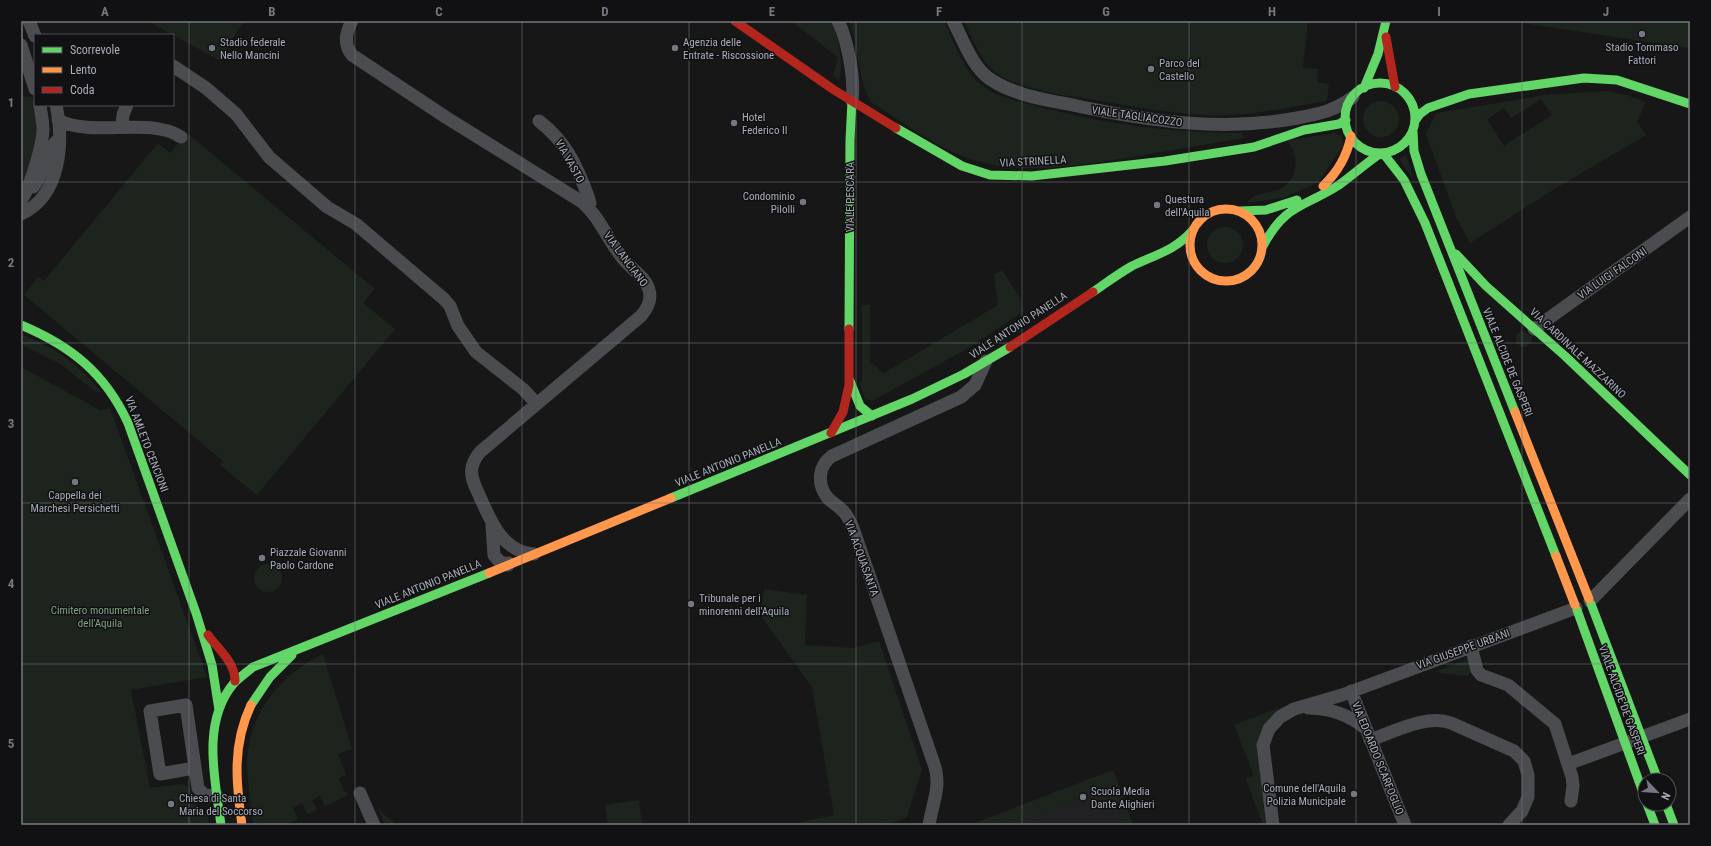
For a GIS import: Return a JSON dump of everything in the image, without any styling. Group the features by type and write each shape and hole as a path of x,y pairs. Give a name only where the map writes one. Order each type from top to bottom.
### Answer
{"main road":[{"name":"VIA STRINELLA","path":"735,21 852,101 962,166 986,174 1011,176 1165,161 1245,149 1304,130 1337,125 1346,120"},
{"path":"1364,88 1374,66 1386,25"},
{"path":"1386,25 1388,54 1398,89 1411,102 1415,121"},
{"path":"1439,95 1469,94 1596,77 1628,82 1690,104"},
{"path":"1382,153 1362,148 1351,136 1346,120 1348,106 1353,97 1364,88 1379,84 1416,93"},
{"path":"1187,267 1219,281 1239,279 1248,274 1256,266 1261,257 1263,246 1272,230 1285,214 1302,203 1336,186 1382,153 1392,151 1403,145 1413,131 1415,121 1418,116 1428,108 1469,94"},
{"name":"VIALE PESCARA","path":"831,433 845,408 849,375 850,140 852,101"},
{"name":"VIALE ALCIDE DE GASPERI","path":"1413,131 1417,163 1590,601 1655,772"},
{"path":"1202,273 1194,264 1190,253 1190,241 1193,230 1203,217 1218,209 1229,208 1240,211 1257,211 1276,207 1297,200 1321,188 1338,171 1348,149 1351,136"},
{"name":"VIALE ALCIDE DE GASPERI","path":"1382,153 1404,180 1425,223 1576,608 1637,776"},
{"path":"1240,211 1257,225 1263,246"},
{"name":"VIALE ANTONIO PANELLA","path":"221,825 212,743 219,710 235,681 249,670 270,659 474,579 831,433 938,386 986,361 1132,267 1173,250 1187,238 1193,230"},
{"name":"VIA CARDINALE MAZZARINO","path":"1450,247 1486,286 1571,361 1689,473"},
{"name":"VIALE ANTONIO PANELLA","path":"1132,267 1147,263 1162,262"},
{"name":"VIA AMLETO CENCIONI","path":"21,326 44,334 66,348 101,378 118,399 196,613 212,665 219,710"},
{"name":"VIALE PESCARA","path":"849,375 858,403 866,413 872,416"},
{"path":"1580,597 1585,597 1590,601 1587,612 1583,613 1576,608 1580,597"},
{"name":"VIA AMLETO CENCIONI","path":"196,613 212,642 235,672 235,681"},
{"name":"VIALE ANTONIO PANELLA","path":"242,825 236,770 238,741 252,705 272,674 294,654 314,642"},
{"name":"VIA AMLETO CENCIONI","path":"228,661 238,667 249,670"},
{"name":"VIA AMLETO CENCIONI","path":"212,665 217,673 224,678 235,681 253,682 272,674"},
{"path":"1650,812 1655,825"},
{"path":"1669,812 1674,825"}],"street":[{"path":"29,21 34,34"},
{"name":"VIA LANCIANO","path":"352,21 347,32 346,42 352,55 447,118 528,167 587,207 621,256 644,280 650,291 650,301 641,316 480,452 474,461 472,477 492,525 506,541 522,552 534,554"},
{"name":"VIALE PESCARA","path":"838,21 845,40 852,80 852,101"},
{"name":"VIALE TAGLIACOZZO","path":"953,21 972,57 982,72 991,80 1008,88 1036,97 1095,110 1168,121 1243,125 1280,121 1319,114 1336,109 1353,97"},
{"path":"21,45 34,86"},
{"path":"174,67 206,88 236,114 269,157 327,207 345,216 444,299 450,306 458,326 476,352 523,389 537,404"},
{"path":"23,196 32,180 42,138 43,127 40,106"},
{"path":"21,214 38,202 48,192 54,177 58,139 56,106"},
{"path":"122,127 122,118 127,106"},
{"path":"58,120 69,124 86,127 122,127 166,130 181,136"},
{"name":"VIA VASTO","path":"539,121 555,134 564,145 588,196 590,203 587,207"},
{"path":"23,196 39,179 48,154 58,139 73,131 86,127"},
{"path":"23,196 30,202 38,202"},
{"name":"VIA LUIGI FALCONI","path":"1534,329 1690,218"},
{"name":"VIA ACQUASANTA","path":"929,825 937,789 935,767 853,528 845,513 829,499 823,491 820,474 825,463 832,456 965,395 976,383 986,361"},
{"path":"1590,601 1690,499"},
{"name":"VIA LANCIANO","path":"492,525 493,551 496,558 508,565 512,555 506,541"},
{"name":"VIA LANCIANO","path":"474,579 487,563 493,545"},
{"name":"VIA GIUSEPPE URBANI","path":"1273,825 1264,757 1264,742 1269,729 1284,713 1351,692 1576,608"},
{"path":"1471,646 1477,670 1481,675 1508,685 1553,721 1560,736 1573,786 1571,801"},
{"name":"VIA EDOARDO SCARFOGLIO","path":"1351,692 1405,825"},
{"path":"194,768 160,774 150,711 186,705 194,768 200,793 208,797 218,796"},
{"path":"1296,708 1318,708 1334,712 1355,720 1368,734 1422,722 1439,720 1451,723 1518,754 1526,765 1529,795 1524,808 1509,825"},
{"path":"1568,764 1642,738 1690,719"},
{"path":"360,793 374,825"}],"shaded area":[{"name":"Scuola Media Dante Alighieri","path":"1113,770 1133,825 970,825"}],"green space":[{"name":"Stadio federale Nello Mancini","path":"147,21 244,21 219,60 174,36 174,34 171,34"},
{"path":"791,21 832,21 841,58 839,80 833,76 838,57"},
{"path":"849,21 944,21 958,53 972,76 984,87 1013,100 1086,118 1164,129 1216,133 1242,133 1244,138 1119,159 1056,167 1014,168 974,160 934,142 871,102 863,84 855,41"},
{"name":"Parco del Castello","path":"964,21 1308,21 1303,68 1318,69 1317,82 1329,84 1327,101 1256,113 1198,115 1153,110 1043,91 1017,83 995,72 985,62"},
{"name":"Stadio Tommaso Fattori","path":"1509,21 1690,21 1690,48 1668,45"},
{"path":"1606,91 1626,95 1646,102 1637,122 1646,135 1553,190 1470,243 1456,217 1426,134 1436,113 1545,95","holes":["1541,99 1552,115 1504,146 1487,119 1504,108 1511,118"]},
{"path":"21,96 33,97 36,132 33,155 21,188"},
{"path":"1385,101 1394,106 1398,112 1398,126 1394,132 1385,137 1377,137 1368,132 1364,126 1363,115 1368,106 1374,102"},
{"path":"187,133 375,289 363,303 395,329 257,495 220,465 223,461 24,295 38,277 44,281 158,143 170,153"},
{"path":"1335,133 1342,137 1343,146 1317,183 1283,198 1247,203 1251,198 1257,195 1279,189 1286,185 1291,179 1296,165 1293,150 1287,140"},
{"path":"1406,155 1414,180 1399,159"},
{"path":"1229,227 1238,232 1242,238 1242,252 1238,258 1229,263 1221,263 1212,258 1208,252 1207,241 1212,232 1218,228"},
{"path":"1002,270 1018,295 1024,311 965,350 872,401 865,399 859,382 862,382 862,305 870,305 870,362 884,373 998,305 994,274"},
{"path":"1521,331 1524,331 1532,337 1531,342 1526,347 1521,347 1516,342 1516,336"},
{"path":"21,334 33,339 66,358 85,374 102,393 95,391 60,364 21,344"},
{"name":"Cimitero monumentale dell'Aquila","path":"21,367 100,410 110,408 207,677 131,690 150,788 179,784 189,787 196,802 199,816 207,814 209,825 21,825"},
{"path":"268,564 278,568 282,578 278,588 268,592 258,588 254,578 258,568"},
{"path":"764,589 807,595 805,645 852,648 879,641 922,770 907,817 884,824 868,826 787,825 834,815 812,687 760,615"},
{"path":"323,654 352,749 338,754 346,775 339,778 344,792 347,791 348,795 325,806 320,796 312,800 317,810 308,814 302,803 293,808 298,819 286,825 253,825 248,785 247,761 249,743 254,727 261,711 281,684 308,662"},
{"path":"1469,659 1471,672 1467,676 1435,672"},
{"path":"1286,705 1269,721 1267,825 1263,825 1246,779 1254,775 1234,725"},
{"path":"1113,770 1133,825 1123,825 1110,789 1009,825 970,825"},
{"path":"639,800 642,825 608,825 605,805"},
{"path":"378,808 382,813 396,825 385,825"}],"traffic: fast":[{"path":"1364,88 1378,54 1386,21"},
{"path":"1415,121 1420,114 1428,108 1469,94 1584,78 1617,80 1690,104"},
{"path":"1380,83 1393,86 1405,93 1412,105 1415,118 1412,131 1405,143 1393,150 1380,153 1367,150 1355,143 1348,131 1345,118 1348,105 1355,93 1367,86 1380,83"},
{"path":"849,329 850,140 852,101"},
{"path":"896,128 962,166 990,175 1032,176 1165,161 1254,147 1304,130 1339,124 1346,120"},
{"path":"1413,131 1414,151 1421,174 1515,412"},
{"path":"1263,246 1271,232 1287,214 1339,185 1381,153"},
{"path":"1383,153 1404,180 1425,223 1556,556"},
{"path":"1240,211 1266,210 1297,200"},
{"path":"1093,292 1132,266 1180,243 1193,230"},
{"path":"1456,254 1486,286 1565,356 1690,475"},
{"path":"21,325 56,342 85,363 109,390 119,405 128,423 196,613 212,665 219,710"},
{"path":"671,498 912,399 964,374 1010,347"},
{"path":"850,381 860,406 872,416"},
{"path":"221,825 214,770 214,733 217,715 224,698 236,681 253,667 489,573"},
{"path":"1591,604 1655,772"},
{"path":"1577,610 1637,776"},
{"path":"251,705 270,677 292,655"},
{"path":"1650,812 1655,825"},
{"path":"1669,812 1674,825"}],"traffic: slow":[{"path":"1323,186 1341,163 1351,136"},
{"path":"1219,209 1233,209 1240,211 1252,219 1260,231 1262,245 1260,259 1252,271 1240,279 1233,281 1219,281 1212,279 1200,271 1192,259 1190,252 1190,238 1192,231 1200,219 1212,211 1219,209"},
{"path":"1515,412 1589,599"},
{"path":"489,573 671,498"},
{"path":"1556,556 1575,605"},
{"path":"242,825 237,779 238,749 245,720 251,705"}],"traffic: jam":[{"path":"735,21 834,90 896,128"},
{"path":"1386,37 1395,87"},
{"path":"1010,347 1093,292"},
{"path":"831,433 843,412 849,385 849,329"},
{"path":"208,635 229,662 235,681"}],"place":[{"name":"Stadio Tommaso Fattori","path":"1642,34"},
{"name":"Stadio federale Nello Mancini","path":"212,48"},
{"name":"Agenzia delle Entrate - Riscossione","path":"675,48"},
{"name":"Parco del Castello","path":"1151,69"},
{"name":"Hotel Federico II","path":"734,123"},
{"name":"Condominio Pilolli","path":"803,202"},
{"name":"Questura dell'Aquila","path":"1157,205"},
{"name":"Cappella dei Marchesi Persichetti","path":"75,482"},
{"name":"Piazzale Giovanni Paolo Cardone","path":"262,558"},
{"name":"Tribunale per i minorenni dell'Aquila","path":"691,604"},
{"name":"Comune dell'Aquila Polizia Municipale","path":"1354,794"},
{"name":"Scuola Media Dante Alighieri","path":"1083,797"},
{"name":"Chiesa di Santa Maria del Soccorso","path":"171,804"}]}
